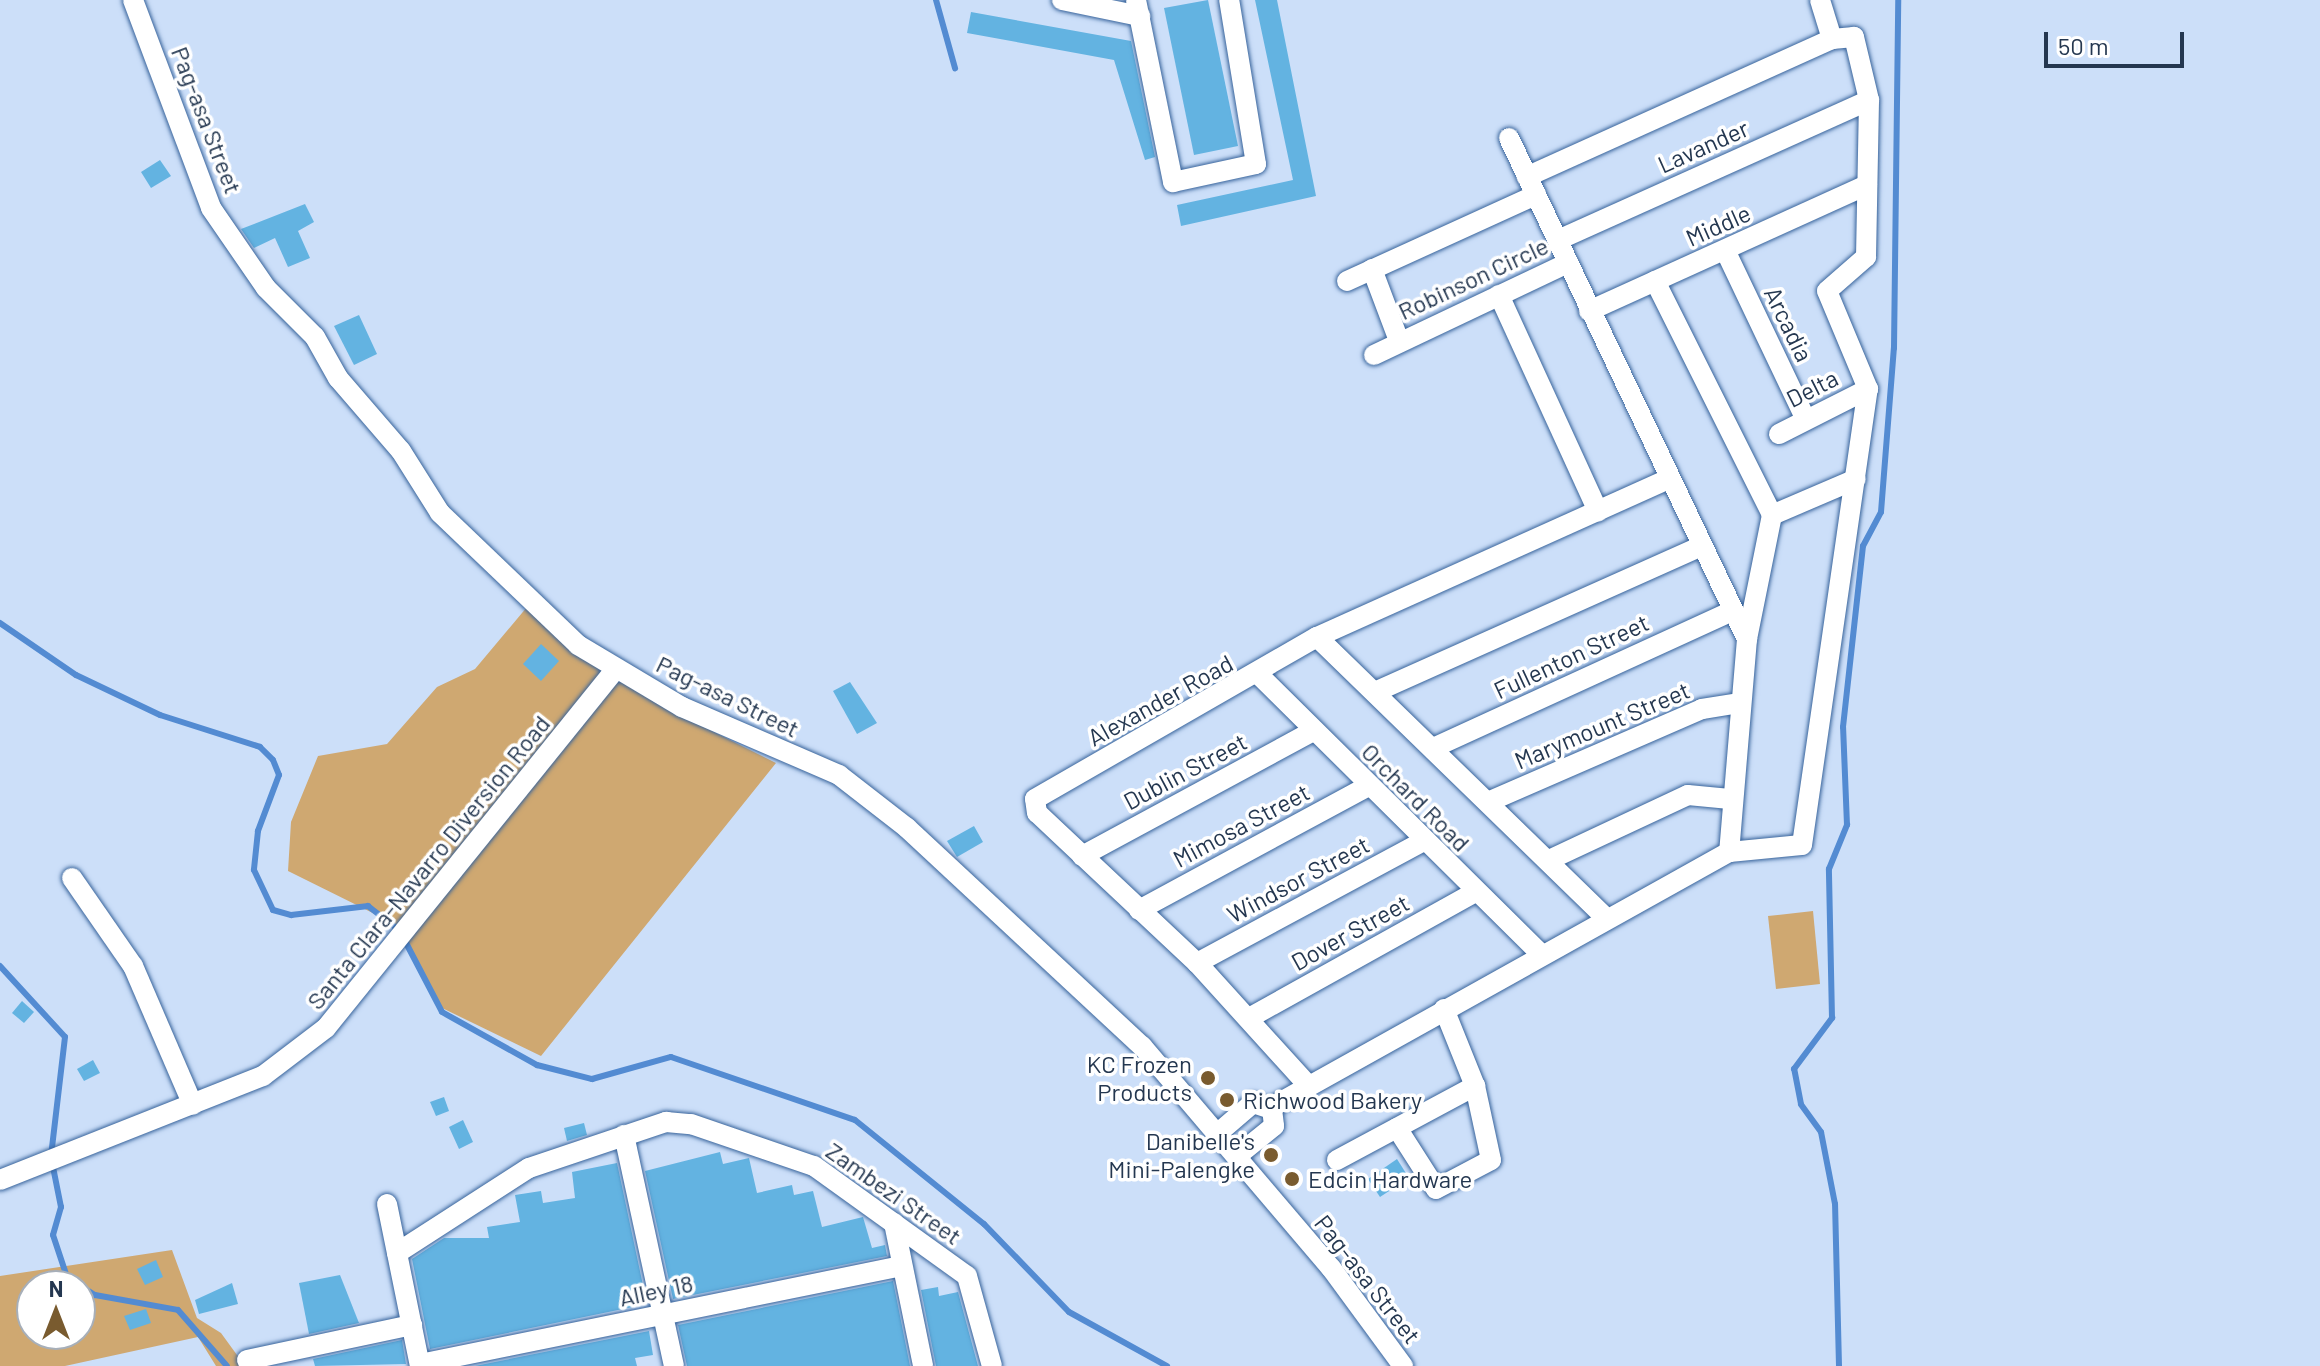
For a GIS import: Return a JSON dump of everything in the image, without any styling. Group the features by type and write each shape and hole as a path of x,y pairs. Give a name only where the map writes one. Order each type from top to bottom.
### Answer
{"street":[{"name":"Pag-asa Street","path":"133,0 211,208 266,288 315,337 440,513 578,645 616,669 850,783 1142,1046 1237,1156 1403,1366"},
{"path":"1062,0 1138,8 1173,182 1256,164 1229,0"},
{"path":"1270,1108 1306,1083 1729,852 1802,845 1868,389 1827,291 1866,257 1869,100 1854,37 1832,39 1820,0"},
{"name":"Robinson Circle","path":"1347,281 1532,186 1832,39"},
{"name":"Lavander","path":"1558,240 1869,100"},
{"path":"1509,138 1699,547 1730,612 1747,639"},
{"name":"Middle","path":"1589,311 1867,185"},
{"name":"Arcadia","path":"1725,250 1806,420"},
{"name":"Robinson Circle","path":"1374,355 1568,263"},
{"name":"Robinson Circle","path":"1372,269 1399,341"},
{"path":"1655,281 1772,515 1747,639 1730,799 1729,852"},
{"path":"1499,295 1598,511"},
{"name":"Delta","path":"1779,434 1868,389"},
{"name":"Alexander Road","path":"1306,1083 1197,963 1037,813 1037,796 1259,675 1317,637 1669,479"},
{"path":"1772,515 1856,479"},
{"path":"1375,692 1699,547"},
{"name":"Fullenton Street","path":"1433,748 1730,612"},
{"path":"1317,637 1605,917"},
{"name":"Santa Clara-Navarro Diversion Road","path":"0,1180 193,1105 277,1068 372,979 616,669"},
{"name":"Orchard Road","path":"1259,675 1540,953"},
{"name":"Marymount Street","path":"1488,802 1702,709 1739,703"},
{"name":"Dublin Street","path":"1082,856 1313,731"},
{"name":"Mimosa Street","path":"1139,910 1368,786"},
{"path":"1549,860 1688,795 1730,799"},
{"name":"Windsor Street","path":"1197,963 1424,841"},
{"path":"72,878 133,966 193,1105"},
{"name":"Dover Street","path":"1249,1018 1475,892"},
{"path":"1397,1128 1432,1186 1442,1187 1491,1160 1475,1086 1444,1009"},
{"path":"1337,1160 1475,1086"},
{"path":"1217,1134 1253,1103 1270,1108"},
{"path":"1237,1156 1274,1126 1270,1108"},
{"name":"Zambezi Street","path":"397,1253 529,1168 666,1122 691,1124 814,1166 975,1285 992,1366"},
{"path":"624,1135 674,1366"},
{"path":"387,1204 420,1365"},
{"path":"894,1223 923,1366"},
{"name":"Alley 18","path":"420,1365 902,1266"},
{"path":"247,1360 412,1325"}],"shaded area":[{"path":"527,607 666,708 776,763 541,1056 440,1007 401,927 288,871 291,822 318,756 387,744 437,687 475,669"},
{"path":"1813,911 1820,984 1776,989 1768,916"},
{"path":"172,1250 197,1318 221,1333 245,1366 216,1366 198,1337 65,1366 0,1366 0,1276 16,1274 16,1350 96,1350 96,1270 40,1270"}],"building":[{"path":"1208,0 1238,146 1194,155 1164,8"},
{"path":"1255,0 1277,0 1316,196 1181,226 1177,205 1293,180"},
{"path":"971,12 1131,41 1155,157 1145,160 1114,60 967,33"},
{"path":"160,160 171,176 151,188 141,172"},
{"path":"305,204 314,222 298,231 310,258 288,267 275,238 254,248 241,229"},
{"path":"359,315 377,354 354,365 334,326"},
{"path":"541,644 559,661 541,681 523,664"},
{"path":"850,682 877,723 857,734 833,691"},
{"path":"974,826 983,842 957,857 947,841"},
{"path":"22,1001 34,1012 24,1023 12,1013"},
{"path":"93,1060 100,1073 84,1081 77,1069"},
{"path":"444,1097 449,1111 436,1116 430,1102"},
{"path":"463,1120 473,1142 459,1149 449,1127"},
{"path":"584,1123 587,1135 567,1141 564,1128"},
{"path":"720,1152 723,1164 749,1158 757,1193 792,1185 794,1195 813,1191 822,1227 863,1217 872,1248 885,1245 887,1256 673,1299 645,1171"},
{"path":"1397,1159 1409,1178 1380,1197 1368,1179"},
{"path":"617,1163 647,1304 430,1349 412,1259 444,1238 489,1238 487,1227 520,1222 515,1195 541,1191 543,1203 575,1198 572,1172"},
{"path":"156,1260 163,1277 145,1285 137,1269"},
{"path":"340,1275 359,1323 309,1334 299,1283"},
{"path":"893,1281 910,1366 687,1366 678,1325"},
{"path":"232,1283 238,1304 199,1314 195,1300"},
{"path":"938,1287 939,1296 958,1292 978,1366 936,1366 921,1290"},
{"path":"146,1309 151,1323 130,1330 124,1316"},
{"path":"649,1331 653,1355 635,1358 637,1366 475,1366"},
{"path":"402,1340 406,1364 315,1366 313,1359"}],"waterway":[{"path":"936,0 955,68"},
{"path":"1839,1366 1835,1204 1821,1132 1801,1104 1794,1069 1832,1018 1829,869 1847,825 1843,727 1863,546 1881,512 1894,348 1898,0"},
{"path":"0,623 76,675 160,715 260,747 273,760 279,775 258,831 254,870 273,910 291,915 368,906 399,930"},
{"path":"404,939 442,1012 537,1065 592,1079 671,1057 855,1120 984,1224 1069,1312 1167,1366"},
{"path":"0,966 65,1037 51,1157 61,1207 53,1235 67,1277 95,1295 178,1310 227,1366"}],"place":[{"name":"KC Frozen Products","path":"1208,1078"},
{"name":"Richwood Bakery","path":"1227,1100"},
{"name":"Danibelle's Mini-Palengke","path":"1271,1155"},
{"name":"Edcin Hardware","path":"1292,1179"}]}
